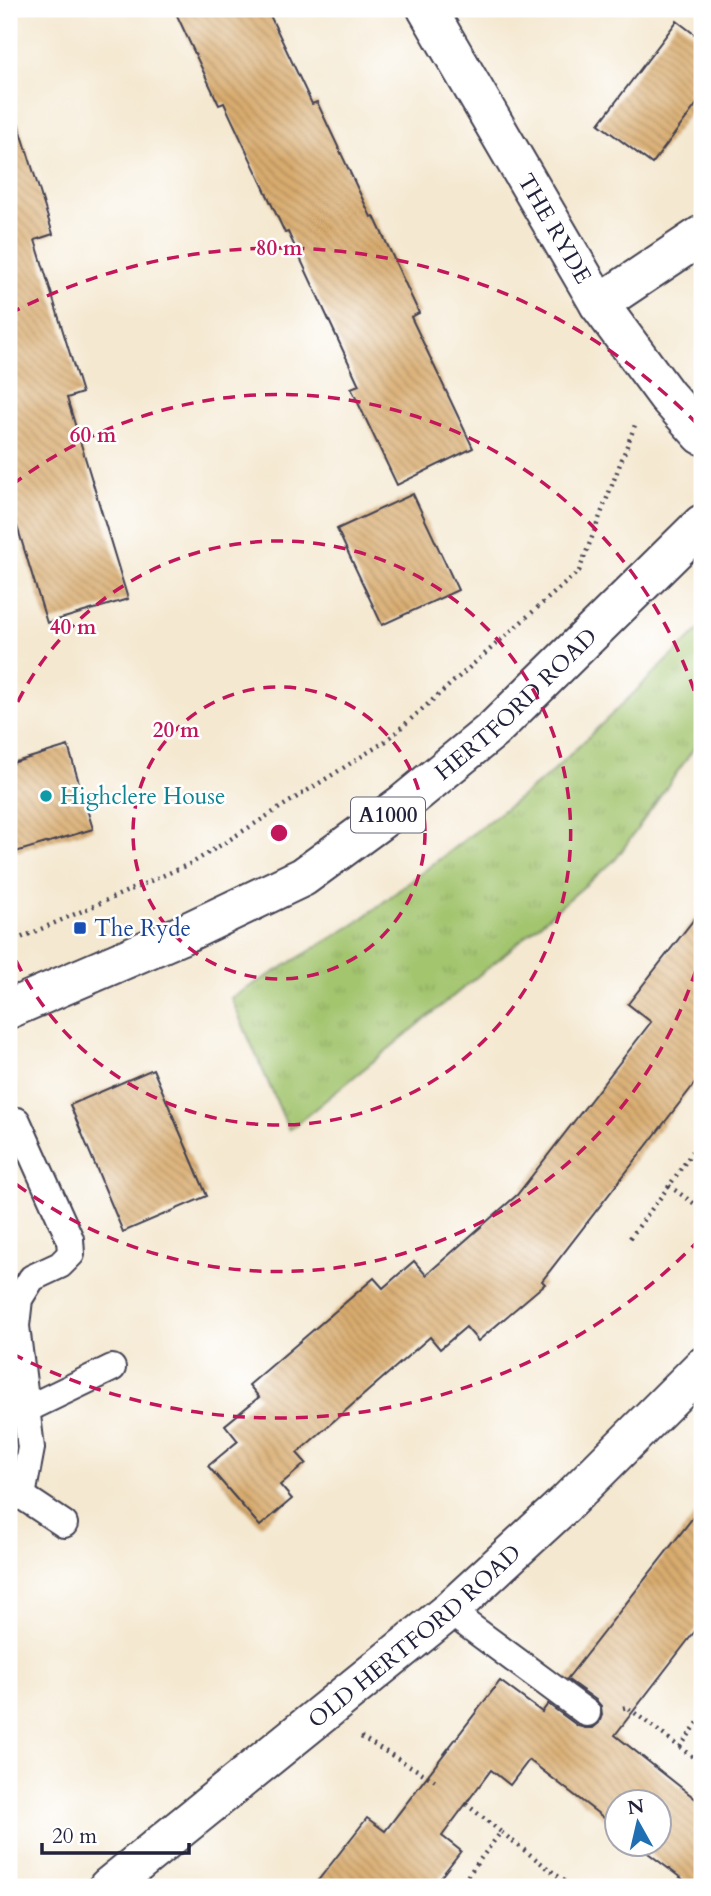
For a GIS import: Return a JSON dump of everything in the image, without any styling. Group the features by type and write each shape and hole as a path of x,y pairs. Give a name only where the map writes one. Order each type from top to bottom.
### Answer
{"street":[{"name":"THE RYDE","path":"427,9 599,304 667,396 702,435"},
{"path":"599,304 702,236"},
{"name":"HERTFORD ROAD","path":"9,1009 179,936 303,877 404,803 494,729 702,524"},
{"name":"OLD HERTFORD ROAD","path":"107,1887 449,1611 565,1504 702,1367"}],"lane":[{"path":"17,1121 69,1239 71,1254 60,1265 32,1278 19,1299 16,1326 31,1448 15,1497 64,1524"},
{"path":"27,1409 112,1368"},
{"path":"449,1611 587,1713"}],"path":[{"path":"9,943 194,862 386,741 579,572 637,420"},
{"path":"630,1238 702,1138"},
{"path":"669,1186 702,1209"},
{"path":"587,1713 627,1707 702,1764"},
{"path":"321,1714 439,1783"},
{"path":"680,1747 702,1717"},
{"path":"466,1804 572,1887"},
{"path":"459,1887 501,1832"}],"green space":[{"path":"702,627 702,737 616,859 500,958 289,1130 231,998 355,924 549,775"}],"building":[{"path":"174,9 267,9 312,104 317,102 371,217 374,216 419,313 411,317 473,448 397,485 351,388 359,385 288,232 285,233 224,103 219,105"},
{"path":"677,21 702,40 702,97 652,164 599,124"},
{"path":"18,122 53,234 35,240 82,393 67,398 128,599 47,623 9,500 9,124"},
{"path":"413,494 458,590 382,625 337,529"},
{"name":"Highclere House","path":"68,746 93,829 9,854 9,764"},
{"path":"702,909 702,1074 542,1281 545,1284 478,1341 466,1327 440,1349 430,1337 297,1453 306,1463 280,1485 292,1499 260,1526 208,1466 238,1441 225,1425 259,1397 249,1385 374,1278 383,1288 414,1261 426,1275 517,1195 651,1022 628,1004"},
{"path":"153,1069 207,1196 123,1232 70,1105"},
{"path":"702,1506 702,1622 615,1735 702,1804 702,1887 693,1887 653,1857 672,1857 672,1787 602,1787 602,1816 529,1760 510,1785 491,1770 442,1836 461,1851 433,1887 313,1887 367,1818 385,1831 500,1681 542,1712 548,1704 578,1726 593,1728 602,1715 601,1706 567,1679"}],"place":[{"name":"Highclere House","path":"46,796"},
{"name":"The Ryde","path":"80,928"}]}
